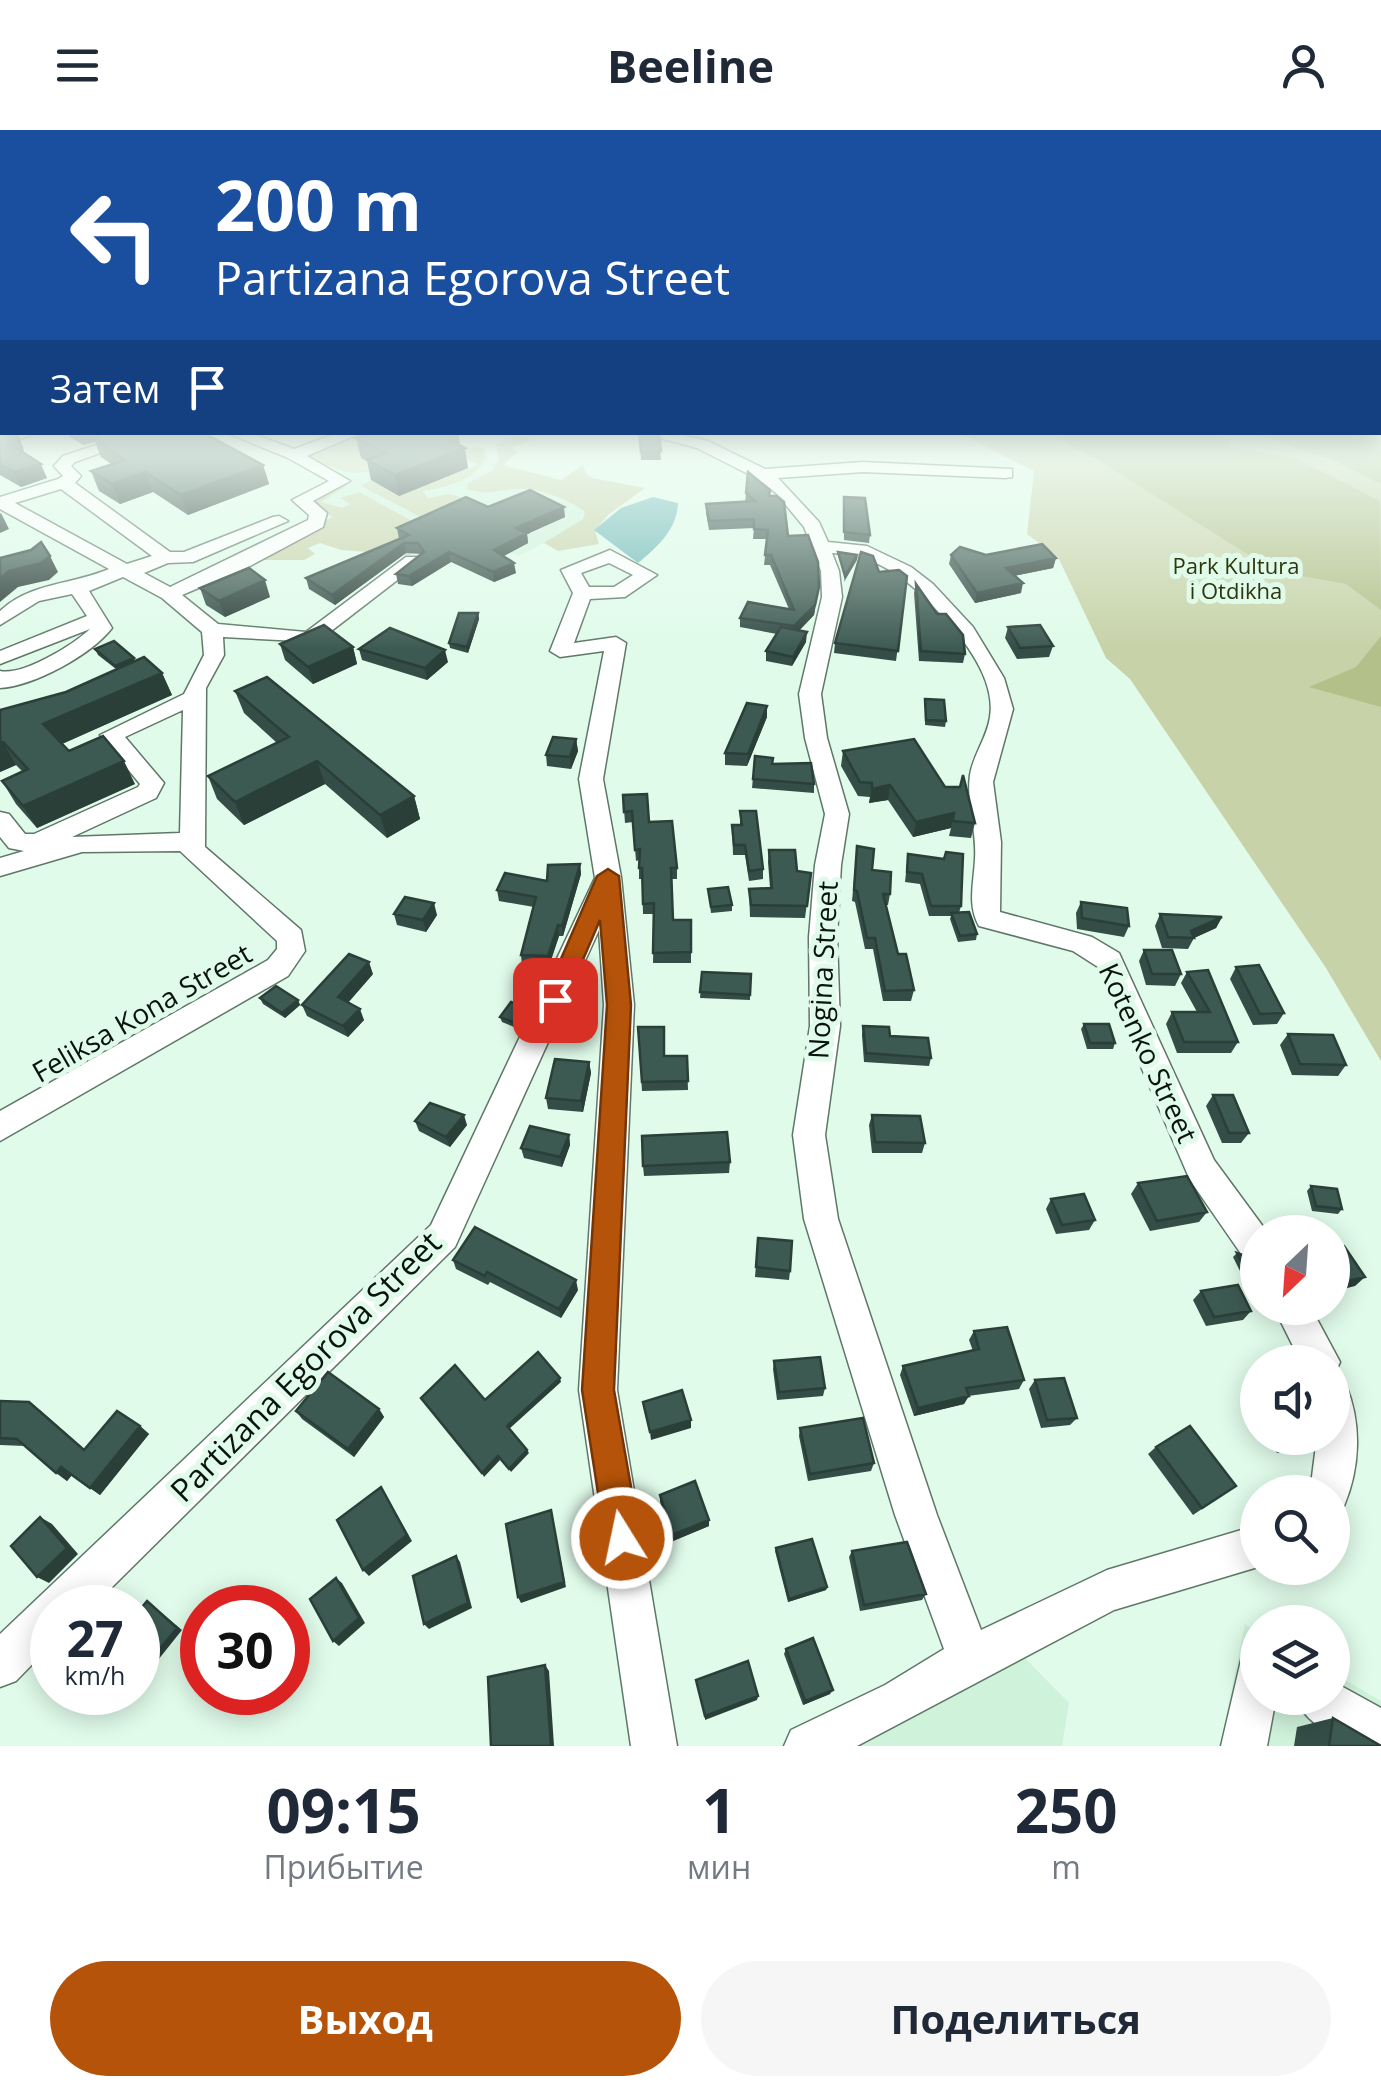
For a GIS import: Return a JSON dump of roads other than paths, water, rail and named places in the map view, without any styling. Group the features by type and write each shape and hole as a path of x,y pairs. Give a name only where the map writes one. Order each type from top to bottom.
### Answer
{"street":[{"path":"83,497 165,556"},
{"path":"169,594 317,523 318,513 301,500 307,497"},
{"name":"Nogina Street","path":"790,497 800,506 822,547 830,571 832,596 810,704 837,814 828,865 823,937 825,1026 810,1136 826,1237 916,1515 970,1659"},
{"path":"0,502 169,594 212,630 310,638 414,561"},
{"path":"0,619 12,614 19,604 64,587 78,589 165,556 186,558 279,521"},
{"name":"Kotenko Street","path":"822,547 861,550 894,565 914,579 978,645 1002,704 998,736 983,768 980,792 988,836 985,910 989,919 1006,928 1084,944 1110,960 1202,1170 1240,1224"},
{"path":"1,681 76,652 102,628 78,589"},
{"path":"583,593 560,650 616,643 592,779 608,876 619,1005 598,1390 654,1746"},
{"path":"0,658 99,618"},
{"path":"0,867 82,843 193,842 195,688 214,655 212,630"},
{"path":"0,820 18,842 37,843 147,792 152,782 110,735 196,697"},
{"name":"Feliksa Kona Street","path":"0,1128 278,968 291,951 291,937 192,850 193,842"},
{"name":"Partizana Egorova Street","path":"84,1585 443,1236 555,1000 608,876"},
{"path":"807,1746 901,1701 970,1659 1107,1591 1240,1551"},
{"path":"0,1665 30,1636"},
{"path":"1244,1746 1250,1715"},
{"path":"1348,1715 1381,1734"}],"water":[{"path":"652,497 678,503 674,522 665,537 638,563 594,530 621,508"}],"park label":[{"name":"Park Kultura i Otdikha","path":"1236,578"}]}
